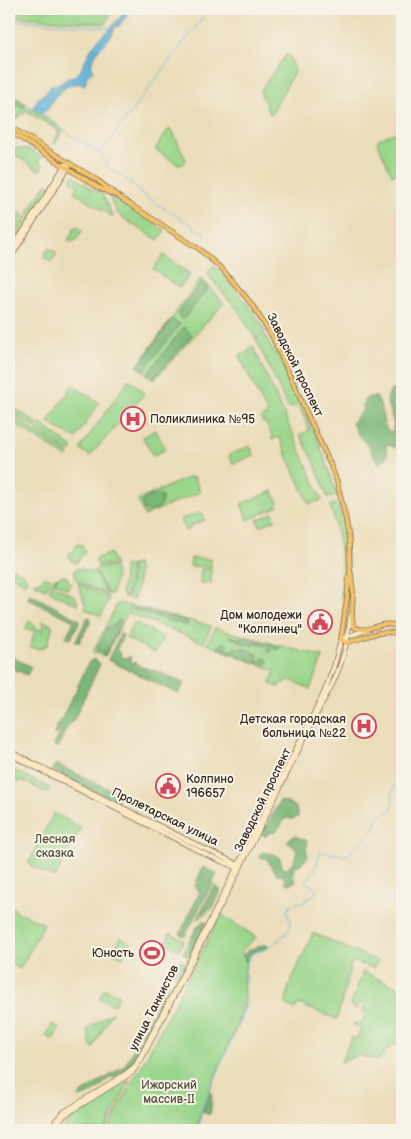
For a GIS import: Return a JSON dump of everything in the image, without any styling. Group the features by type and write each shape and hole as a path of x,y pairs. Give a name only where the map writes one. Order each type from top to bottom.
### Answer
{"main road":[{"name":"Заводской проспект","path":"9,126 99,188 120,198 183,238 215,262 250,302 270,331 337,482 348,528 353,591 352,613 346,643 332,687 292,760 238,867"},
{"name":"Заводской проспект","path":"9,131 67,165"},
{"path":"9,254 67,165"},
{"path":"9,260 67,165"},
{"name":"Заводской проспект","path":"292,760 328,683 341,639 350,572"},
{"path":"352,613 354,628 370,628"},
{"path":"341,639 385,624 402,627"},
{"path":"341,639 346,643 386,632 395,632 402,635"},
{"name":"Пролетарская улица","path":"9,753 238,867"},
{"name":"улица Танкистов","path":"56,1130 65,1115 126,1077 136,1068 146,1052 238,867"},
{"name":"улица Танкистов","path":"52,1130 56,1120 64,1112 134,1067 190,962"}],"green space":[{"path":"19,9 114,9 105,24 18,17"},
{"path":"286,55 289,55 295,70 271,114 260,91"},
{"path":"9,93 26,104 22,108 12,103 9,100"},
{"path":"9,100 22,108 25,106 36,111 63,130 55,144 53,143 58,136 58,130 25,110 23,112 25,113 19,115 20,117 16,119 9,115"},
{"path":"168,130 172,130 186,160 182,164 177,164 156,150"},
{"path":"402,130 402,171 392,175 377,142 379,139"},
{"path":"13,148 28,149 42,157 39,162 43,165 40,171 13,154"},
{"path":"73,175 92,189 102,193 113,217 74,192 78,186 70,180"},
{"path":"49,184 48,188 31,216 27,214 45,185"},
{"path":"108,194 165,230 158,240 120,216"},
{"path":"9,205 24,215 9,238"},
{"path":"26,216 29,219 9,250 9,243"},
{"path":"76,226 82,231 76,240 71,242 68,240"},
{"path":"49,248 57,253 52,262 43,257"},
{"path":"163,255 190,274 180,288 153,269"},
{"path":"214,265 242,297 266,331 255,338 237,309 207,274"},
{"path":"201,278 224,303 154,380 137,366"},
{"path":"202,281 208,288 183,320 177,315"},
{"path":"172,319 180,324 144,370 139,366"},
{"path":"184,327 192,335 153,379 148,373"},
{"path":"265,334 272,350 274,350 276,355 278,354 310,424 332,478 337,496 328,498 313,459 300,435 309,430 299,405 288,408 256,339"},
{"path":"253,346 322,500 309,504 279,437 272,440 273,437 265,422 263,423 261,418 268,414 239,356 251,350 250,348"},
{"path":"129,379 145,393 90,456 80,449"},
{"path":"73,385 99,403 76,438 48,422"},
{"path":"391,390 397,391 402,397 402,456 397,448 386,444 386,457 379,463 352,423 362,412 364,400 369,397 376,397 385,426 387,430 392,432 394,427 388,407 388,396"},
{"path":"9,405 38,424 35,428 9,411"},
{"path":"9,414 69,454 68,456 66,457 9,420"},
{"path":"41,424 73,448 70,452 37,430"},
{"path":"155,430 166,449 153,456 143,437"},
{"path":"250,446 254,455 233,464 229,455"},
{"path":"189,477 194,477 200,492 144,516 138,500"},
{"path":"273,491 279,506 248,520 241,504"},
{"path":"160,495 162,498 160,507 144,511 142,501 151,496"},
{"path":"338,503 344,532 347,563 346,593 341,598 342,574 340,551 330,505"},
{"path":"202,512 205,520 190,526 190,529 185,531 181,519"},
{"path":"273,513 275,520 260,526 257,520"},
{"path":"77,544 82,545 85,552 77,562 72,562 68,555 74,551"},
{"path":"110,553 115,565 98,565 95,559"},
{"path":"191,558 211,559 211,567 190,566"},
{"path":"137,564 138,582 133,600 128,598 131,565"},
{"path":"129,565 131,575 126,598 121,593 124,566"},
{"path":"9,566 24,574 27,581 25,583 9,575"},
{"path":"98,567 114,567 116,577 112,594 108,594 95,571"},
{"path":"79,568 94,571 107,595 77,581 74,571"},
{"path":"201,569 211,569 211,584 200,583"},
{"path":"63,575 71,583 68,589 55,583 58,577"},
{"path":"45,577 53,579 57,577 54,583 49,584 46,589 33,583 40,581"},
{"path":"78,583 109,598 101,616 85,609"},
{"path":"53,585 76,597 78,605 51,592 49,589"},
{"path":"30,594 80,620 71,639 66,637 74,621 28,599"},
{"path":"119,603 131,606 105,657 93,652"},
{"path":"132,606 211,626 204,643 129,613"},
{"path":"135,608 183,620 184,622 186,620 188,621 187,626 150,613 149,615 133,610"},
{"path":"88,617 90,617 90,624 80,642 75,642"},
{"path":"29,620 38,629 43,631 42,621 52,625 48,645 39,649 30,647 35,630 25,630"},
{"path":"118,620 121,622 116,630 117,632 105,655 102,656 103,650 97,651 99,643 103,639 107,628 116,624"},
{"path":"134,622 163,638 155,653 126,638"},
{"path":"215,628 323,657 310,689 288,679 286,683 282,682 279,687 270,684 275,671 207,644"},
{"path":"121,633 123,635 116,650 120,653 121,657 126,659 130,656 130,661 136,662 141,667 157,671 184,683 178,694 108,660"},
{"path":"239,635 280,646 279,649 268,652 270,647 241,643 230,637 243,640"},
{"path":"223,643 228,645 225,648 229,650 240,648 257,654 258,661 260,662 264,658 268,660 267,663 263,665 258,662 256,663 218,648"},
{"path":"9,655 31,667 27,675 12,668 9,669"},
{"path":"94,659 100,664 74,719 66,729 58,747 55,747 54,745 61,730 56,735 54,734 76,693 89,662"},
{"path":"56,764 120,794 120,796 116,802 52,770"},
{"path":"9,768 50,788 47,793 21,780 19,783 9,778"},
{"path":"280,801 296,807 298,817 286,818 277,830 264,836 265,828"},
{"name":"Лесная сказка","path":"54,813 81,827 55,878 28,864"},
{"path":"294,836 308,842 306,848 308,857 293,871 292,874 295,882 288,884 285,883 286,881 283,876 277,874 266,858 260,858 259,855 267,852 275,855 280,858 282,867 287,869 294,863 297,850 287,841"},
{"path":"203,867 217,874 185,936 180,934 200,892 195,886"},
{"path":"214,885 221,891 213,908 197,920"},
{"path":"215,888 218,890 215,901 211,907 201,913 211,893"},
{"path":"9,907 16,910 16,913 21,913 44,924 20,969 9,963"},
{"name":"Ижорский массив-II","path":"222,913 223,916 256,937 241,951 246,961 243,980 244,1005 201,1112 196,1130 108,1130 130,1085"},
{"path":"203,921 206,924 190,956 186,955 183,953 197,927"},
{"path":"170,933 184,940 179,950 165,943"},
{"path":"313,933 379,962 373,968 352,961 337,1019 298,1004 295,1009 285,1004 289,986"},
{"path":"121,937 131,943 123,958 113,952"},
{"path":"266,944 268,947 252,953 246,961 243,956 248,950"},
{"path":"181,960 185,964 178,977 172,974"},
{"path":"363,972 402,989 402,1042 391,1046 378,1061 359,1055 341,1062 351,1038 357,1038 361,1029 353,1025 354,1023 358,1024 365,1018 366,1013 363,1012 363,1003 359,1003 356,1010 350,1006"},
{"path":"168,983 171,984 172,988 132,1065 116,1077 109,1078 91,1094 79,1097 124,1066 137,1043 142,1041 142,1035"},
{"path":"104,989 119,995 114,1005 99,998"},
{"path":"112,1012 93,1048 91,1047 87,1029"},
{"path":"52,1024 59,1028 53,1040 46,1036"},
{"path":"130,1080 105,1130 64,1130 68,1117"},
{"path":"211,1092 211,1111 210,1114 206,1114 203,1111"}],"water":[{"path":"123,9 132,9 119,26 115,27 110,38 97,52 91,64 93,71 86,77 86,83 83,86 79,83 73,84 63,89 46,111 39,111 33,108 38,99 51,86 58,85 80,72 95,43 109,31"}],"waterway":[{"path":"15,9 14,20 110,28"},
{"path":"100,153 209,9"},
{"path":"9,97 37,110"},
{"path":"37,110 67,133 100,153 109,168 134,185 139,192 205,234"},
{"path":"197,1130 212,1085 244,1008 246,997 245,971 248,959 254,953 265,949 280,939 289,930 291,924 287,913 290,905 303,902 317,893 316,889 305,881 314,872 320,852 346,856 374,830 379,815 390,811 393,802 392,792 402,771"}],"place":[{"name":"Поликлиника №95","path":"133,419"},
{"name":"Дом молодежи \"Колпинец\"","path":"320,622"},
{"name":"Детская городская больница №22","path":"364,726"},
{"name":"Колпино 196657","path":"168,786"},
{"name":"Юность","path":"152,953"}]}
